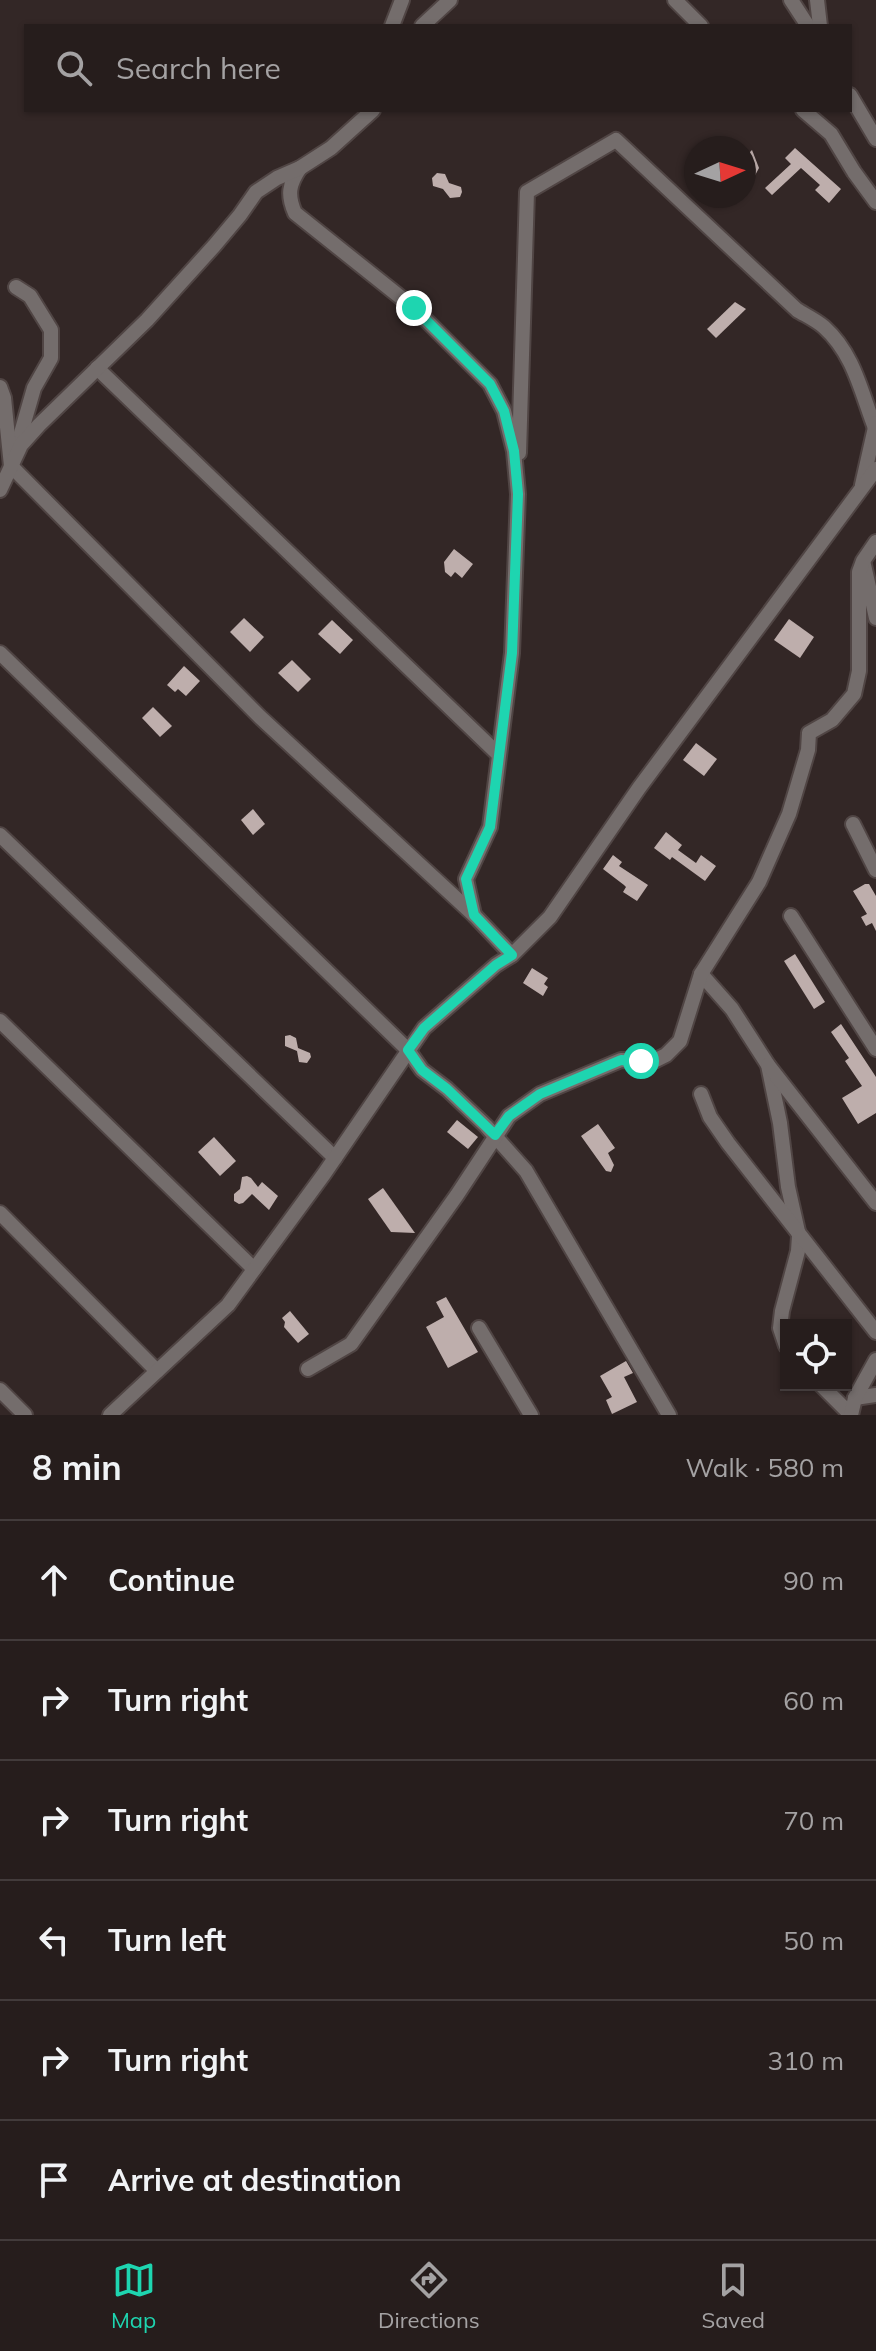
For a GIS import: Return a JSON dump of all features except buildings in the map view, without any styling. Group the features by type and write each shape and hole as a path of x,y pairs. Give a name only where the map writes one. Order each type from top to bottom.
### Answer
{"street":[{"path":"393,24 402,0"},
{"path":"424,24 450,0"},
{"path":"675,0 699,24"},
{"path":"791,0 807,24"},
{"path":"817,0 820,24"},
{"path":"852,98 876,139"},
{"path":"5,468 39,425 147,320 205,257 256,192 331,148 371,112"},
{"path":"805,112 831,134 876,202"},
{"path":"474,915 466,879 490,827 512,653 527,192 616,140 797,310 823,326 845,350 876,426 860,491"},
{"path":"300,168 291,181 289,199 295,213 414,308 490,384 504,411 514,451 518,494"},
{"path":"0,490 34,388 51,358 51,330 30,296 16,287"},
{"path":"97,368 498,754"},
{"path":"0,387 6,409 5,468 260,717 474,915 512,955"},
{"path":"110,1415 228,1305 335,1158 424,1028 496,965 512,955 550,917 639,788 876,469"},
{"path":"308,1369 351,1344 509,1116 540,1094 621,1060 654,1061 666,1055 680,1041 701,974 759,882 789,814 808,750 809,733 832,720 854,694 859,671 859,572 876,543"},
{"path":"863,561 876,618"},
{"path":"0,653 408,1050 422,1070 447,1089 495,1135 526,1171 669,1415"},
{"path":"853,824 876,870"},
{"path":"0,835 335,1158"},
{"path":"791,916 876,1049"},
{"path":"701,974 732,1009 768,1065 876,1203"},
{"path":"0,1021 254,1269"},
{"path":"768,1065 799,1236 781,1319"},
{"path":"701,1094 710,1117 876,1332"},
{"path":"0,1213 157,1371"},
{"path":"479,1328 531,1415"},
{"path":"827,1391 851,1415 855,1398 876,1360"},
{"path":"0,1390 25,1415"},
{"path":"855,1398 876,1395"}],"route":[{"path":"414,308 490,384 504,411 514,451 518,494 512,653 496,784 490,827 466,879 474,915 512,955 496,965 424,1028 408,1050 422,1070 447,1089 495,1135 509,1116 540,1094 621,1060 641,1061"}]}
